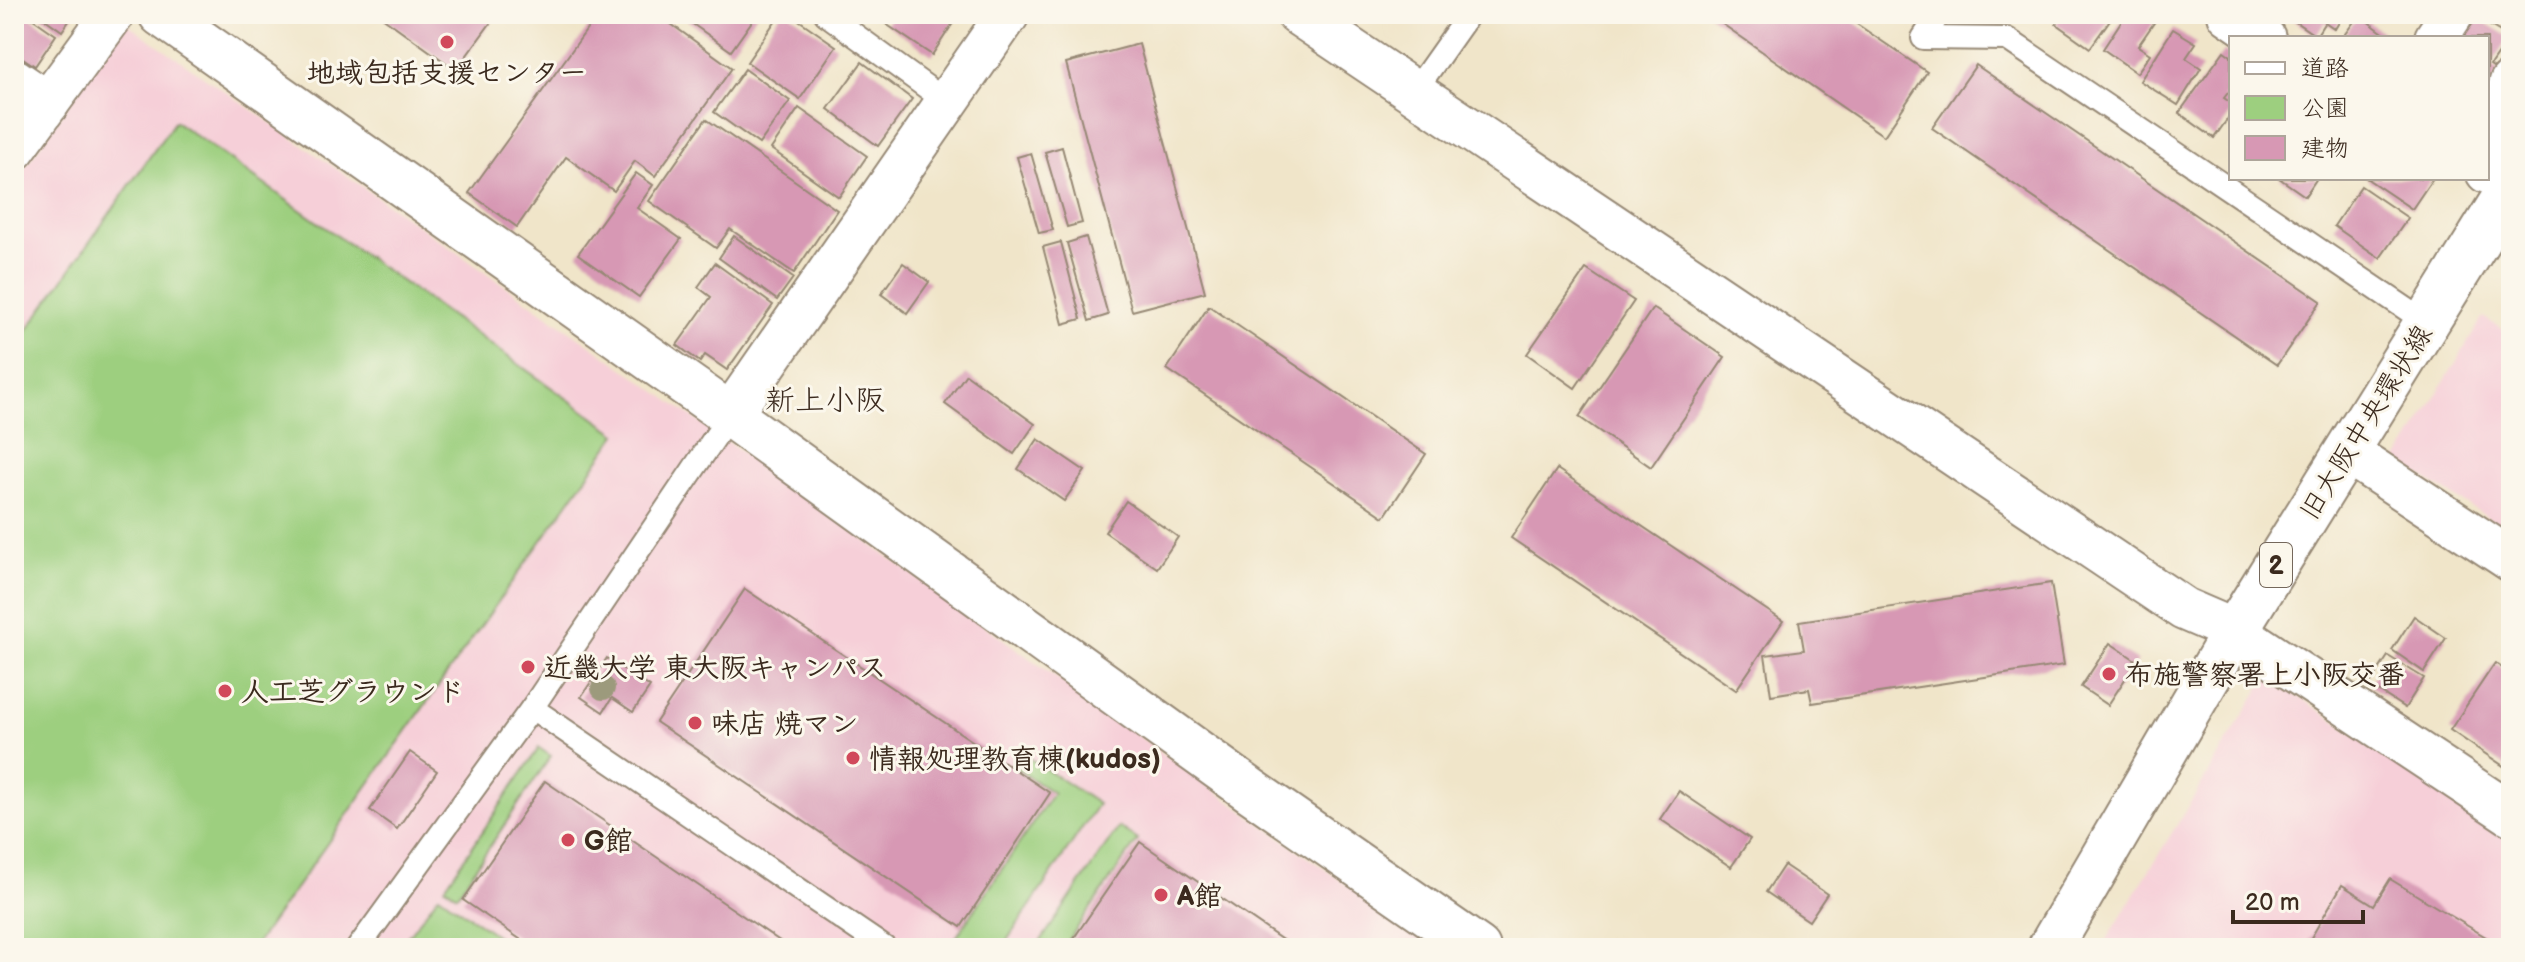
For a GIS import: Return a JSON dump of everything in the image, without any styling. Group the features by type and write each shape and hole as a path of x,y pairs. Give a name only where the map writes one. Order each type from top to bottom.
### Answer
{"street":[{"path":"14,149 113,14"},
{"path":"161,14 730,415 1250,790 1478,948"},
{"path":"1298,14 2184,609 2235,631 2511,814"},
{"path":"2229,14 2261,36"},
{"path":"2437,36 2452,14"},
{"path":"730,415 947,102 1001,16"},
{"path":"14,80 48,103"},
{"path":"2489,164 2511,82"},
{"path":"2462,267 2485,180"},
{"name":"旧大阪中央環状線","path":"2050,948 2235,631 2511,187"},
{"path":"2347,452 2511,560"}],"lane":[{"path":"826,14 947,102"},
{"path":"1414,92 1469,14"},
{"path":"1929,18 1923,38 2007,39 2427,323"},
{"path":"358,948 532,708 730,415"},
{"path":"532,708 885,948"}],"shaded area":[{"name":"近畿大学 東大阪キャンパス","path":"125,22 649,386 1435,948 14,948 14,184"},
{"path":"2483,317 2511,335 2511,532 2397,461"},
{"path":"2267,676 2511,837 2511,948 2102,948"}],"green space":[{"name":"人工芝グラウンド","path":"175,121 617,434 253,948 14,948 14,349"},
{"path":"539,748 551,756 457,895 445,887"},
{"path":"1020,752 1098,804 1002,948 949,948 1053,793 1011,765"},
{"path":"1119,827 1138,840 1063,948 1036,948"},
{"path":"439,895 514,948 399,948"}],"building":[{"path":"14,14 26,14 56,35 35,66 14,52"},
{"path":"38,14 74,14 62,31"},
{"name":"地域包括支援センター","path":"378,14 497,14 456,70"},
{"path":"598,14 657,14 732,68 655,176 635,161 614,191 566,157 517,227 469,193"},
{"path":"690,14 757,14 731,51 687,20"},
{"path":"780,14 790,14 836,46 800,99 747,62"},
{"path":"894,14 952,14 957,17 932,55 886,24"},
{"path":"1708,14 1842,14 1927,72 1884,136"},
{"path":"2063,14 2114,14 2090,48 2056,24"},
{"path":"2126,14 2160,14 2138,46 2150,54 2137,73 2103,49"},
{"path":"2344,14 2335,29 2325,22 2316,36 2287,16"},
{"path":"2359,15 2387,36 2343,36"},
{"path":"2477,18 2509,37 2490,65 2499,71 2489,87 2489,36 2464,36"},
{"path":"2173,29 2196,43 2186,58 2201,68 2178,105 2140,81"},
{"path":"1139,44 1205,292 1132,311 1066,63"},
{"path":"2224,51 2229,55 2229,92 2224,98 2229,102 2229,117 2214,138 2179,113"},
{"path":"862,62 912,99 878,146 828,109"},
{"path":"1976,65 2321,301 2277,365 1932,128"},
{"path":"745,69 790,101 759,144 714,112"},
{"path":"799,108 867,156 839,197 771,149"},
{"path":"706,119 837,210 794,273 730,229 716,248 649,201"},
{"path":"1062,147 1082,223 1067,227 1045,152"},
{"path":"1031,153 1053,230 1039,233 1017,157"},
{"path":"636,173 653,185 637,208 681,239 639,297 578,254"},
{"path":"2282,180 2316,180 2305,196"},
{"path":"2369,180 2432,180 2412,209"},
{"path":"2361,186 2408,218 2380,258 2334,226"},
{"path":"734,236 793,278 777,300 719,258"},
{"path":"1086,237 1108,315 1089,321 1067,243"},
{"path":"1061,242 1081,319 1063,324 1043,247"},
{"path":"715,263 773,305 727,370 705,355 700,362 677,345 711,297 698,287"},
{"path":"903,263 929,282 907,313 881,294"},
{"path":"1586,269 1634,301 1575,388 1527,354"},
{"path":"1209,306 1426,454 1384,517 1167,369"},
{"path":"1653,308 1725,357 1651,467 1579,417"},
{"path":"966,374 1035,424 1014,454 945,404"},
{"path":"1038,439 1085,471 1064,501 1018,469"},
{"path":"1557,469 1783,621 1736,690 1511,538"},
{"path":"1126,501 1178,537 1157,568 1105,532"},
{"path":"2051,583 2064,665 1812,703 1809,689 1771,695 1765,655 1804,650 1799,621"},
{"name":"情報処理教育棟(kudos)","path":"745,589 1050,793 961,927 656,722"},
{"path":"2414,616 2446,638 2424,672 2392,650"},
{"name":"布施警察署上小阪交番","path":"2110,643 2137,661 2108,705 2081,687"},
{"path":"2388,656 2424,678 2405,708 2369,685"},
{"path":"607,658 650,687 633,712 612,698 603,712 581,697"},
{"path":"2495,663 2511,674 2511,771 2450,730"},
{"path":"410,752 437,771 397,829 370,810"},
{"name":"G館","path":"545,781 790,948 533,948 463,900"},
{"path":"1679,791 1750,839 1731,867 1660,819"},
{"name":"A館","path":"1140,842 1294,948 1067,948"},
{"path":"1784,865 1827,894 1809,921 1766,892"},
{"path":"2390,879 2504,948 2305,948 2342,885 2374,905"}],"place":[{"name":"地域包括支援センター","path":"447,42"},
{"name":"近畿大学 東大阪キャンパス","path":"528,667"},
{"name":"布施警察署上小阪交番","path":"2109,674"},
{"name":"人工芝グラウンド","path":"225,691"},
{"name":"味店 焼マン","path":"695,723"},
{"name":"情報処理教育棟(kudos)","path":"853,758"},
{"name":"G館","path":"568,840"},
{"name":"A館","path":"1161,895"}],"district":[{"name":"新上小阪","path":"825,400"}]}
